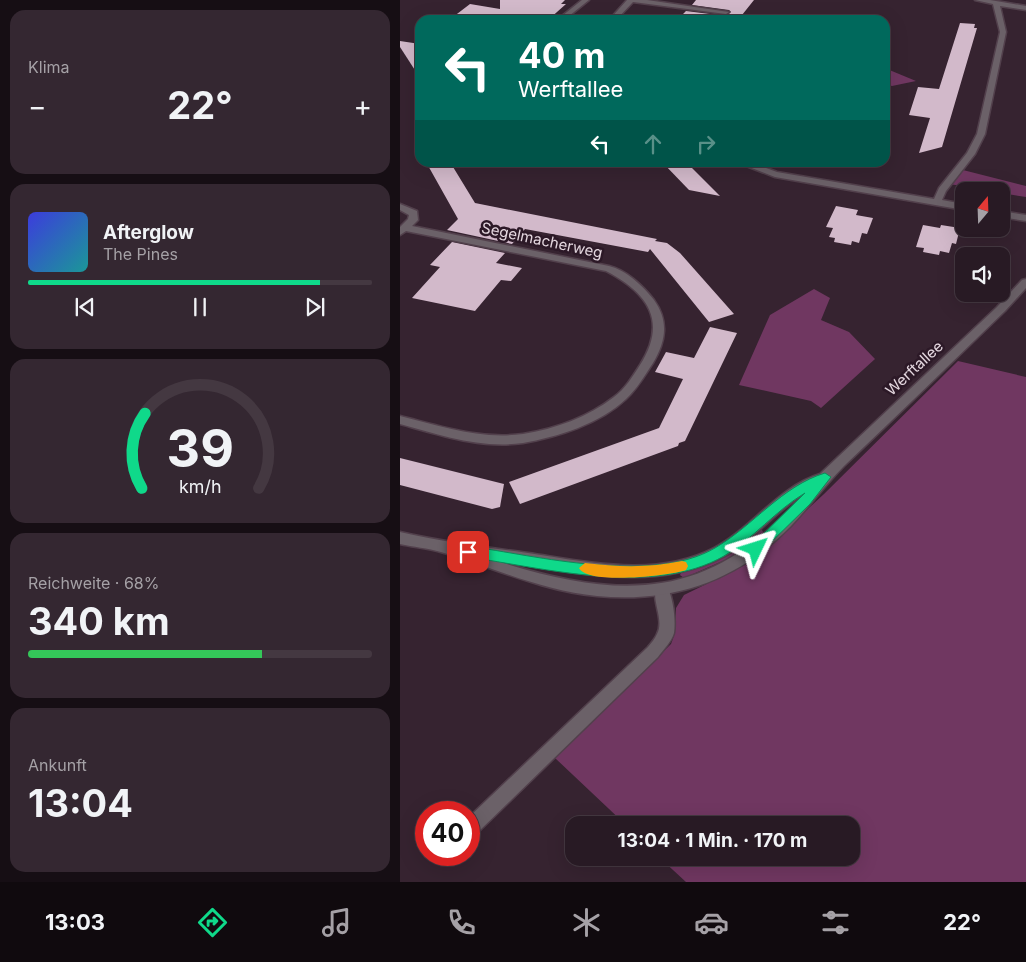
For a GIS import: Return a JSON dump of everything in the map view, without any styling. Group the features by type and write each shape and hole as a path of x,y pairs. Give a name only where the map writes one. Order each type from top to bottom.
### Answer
{"street":[{"path":"566,15 586,0"},
{"path":"617,15 632,0 726,12"},
{"path":"978,0 1026,8"},
{"path":"937,202 942,190 972,154 981,134 1003,32 996,4"},
{"path":"755,167 775,174 955,205"},
{"path":"400,208 412,211 414,215 413,220 402,230"},
{"path":"1010,215 1026,218"},
{"name":"Segelmacherweg","path":"400,420 481,438 508,440 542,434 605,408 620,398 638,378 656,348 659,336 658,319 643,292 623,275 587,263 402,230"},
{"name":"Werftallee","path":"448,549 501,570 559,585 614,592 662,590 705,577 740,561 771,536 806,501 825,477 1002,309 1026,282"},
{"name":"Werftallee","path":"448,549 614,572 657,572 690,564 720,552 794,494 825,477"},
{"path":"400,538 448,549"},
{"path":"480,818 653,652 666,634 666,611 662,590"}],"shaded area":[{"path":"890,70 916,81 890,85"},
{"path":"959,169 1026,186 1026,197 1010,194 1010,182 955,182 955,185 948,184"},
{"path":"814,289 830,298 821,320 849,332 875,359 821,408 811,401 739,385 770,315"},
{"path":"958,361 1026,377 1026,882 686,882 669,866 860,866 860,816 616,816 555,758 671,644 675,633 676,608 684,595 749,563 824,494"},
{"path":"761,529 764,533 734,556 684,578 680,575 723,554"}],"building":[{"path":"500,0 565,0 561,4 566,4 554,15 456,15 470,4 500,9"},
{"path":"696,0 754,0 742,15 727,15 731,12 729,10 692,5"},
{"path":"686,11 718,15 682,15"},
{"path":"960,23 975,24 974,28 977,28 942,147 919,153 930,118 909,115 918,87 939,89"},
{"path":"400,41 415,43 415,70 400,47"},
{"path":"429,167 453,167 475,203 657,239 655,241 667,243 680,253 734,314 709,322 650,249 648,252 525,229 512,244 447,230 458,219"},
{"path":"667,167 691,167 720,196 689,190"},
{"path":"836,206 858,210 856,215 873,218 867,234 862,233 859,243 852,241 851,245 834,242 835,238 829,237 833,228 826,227"},
{"path":"923,225 940,228 941,225 955,227 955,238 958,238 956,244 952,243 949,253 940,251 939,255 923,252 924,248 916,247"},
{"path":"452,242 505,253 496,263 522,268 511,281 501,280 475,311 412,298 440,267 430,265"},
{"path":"710,327 737,333 685,441 679,443 678,446 520,504 509,482 659,428 683,379 655,372 666,352 694,358"},
{"path":"400,458 504,484 500,507 492,509 400,485"}],"slow traffic":[{"path":"585,568 614,572 657,572 682,566"}],"route":[{"path":"468,552 614,572 657,572 690,564 720,552 738,540 794,494 825,477 806,501 756,549"}]}
